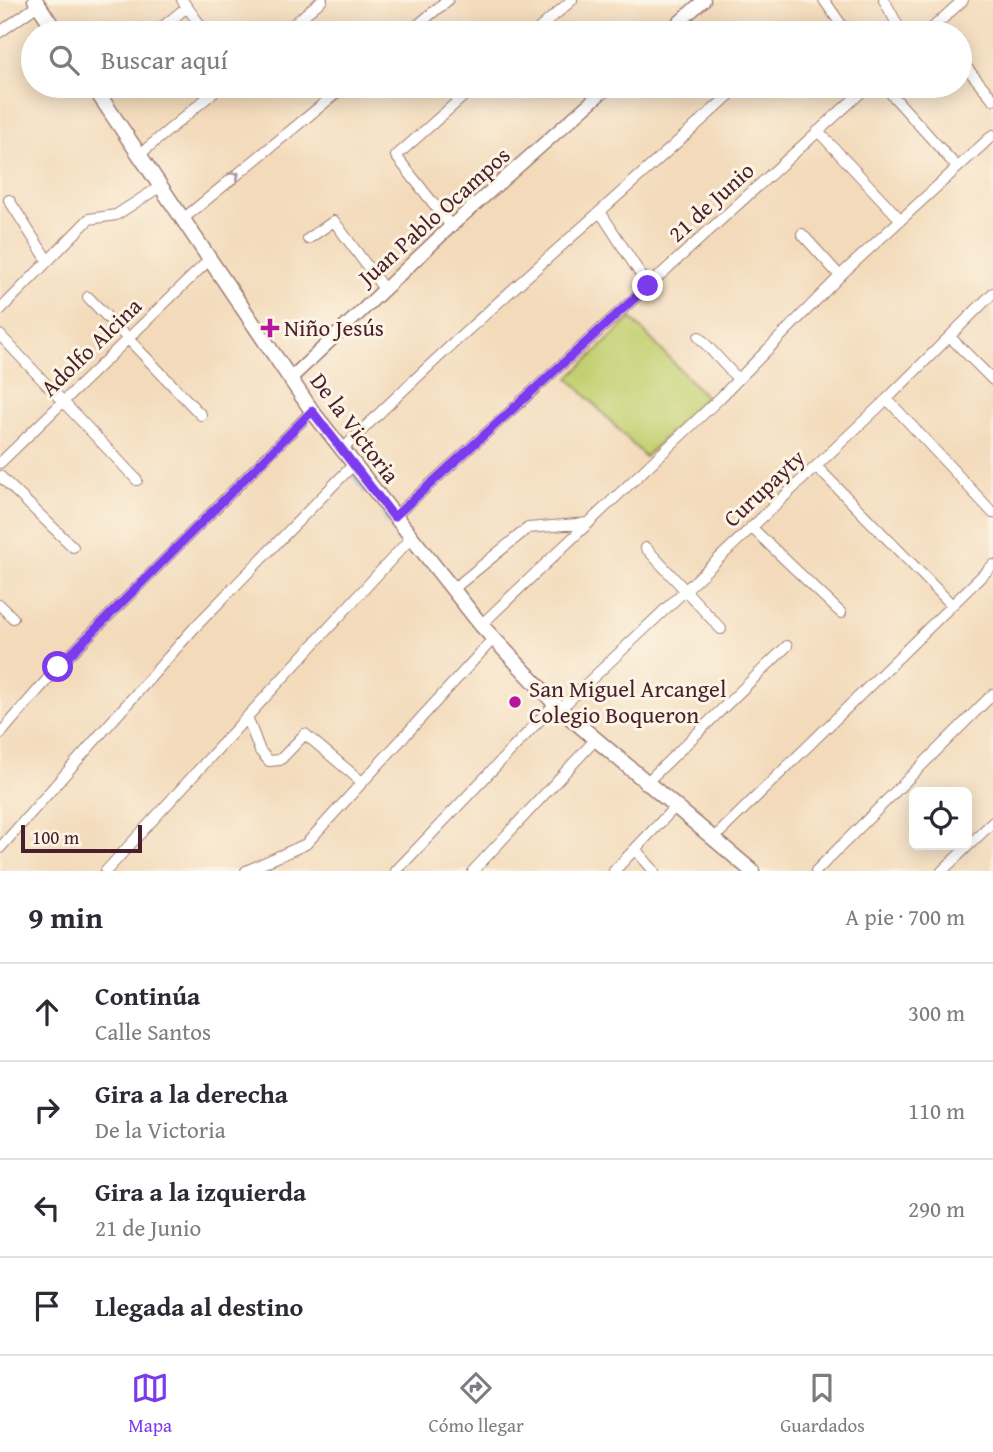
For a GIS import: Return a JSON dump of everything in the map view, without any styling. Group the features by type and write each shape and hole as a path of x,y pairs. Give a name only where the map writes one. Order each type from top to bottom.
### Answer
{"main road":[{"path":"37,3 49,21"},
{"name":"De la Victoria","path":"101,98 312,411 410,539 481,625 558,707 645,784 752,871"}],"street":[{"path":"298,21 323,0"},
{"path":"423,21 448,0"},
{"path":"680,21 704,0"},
{"path":"824,0 839,21"},
{"path":"884,0 895,21"},
{"path":"546,21 564,2"},
{"path":"941,21 957,2"},
{"path":"0,32 37,3"},
{"path":"167,21 185,4 197,21"},
{"path":"972,74 993,99"},
{"path":"139,155 207,98"},
{"path":"183,219 330,98"},
{"path":"452,226 396,156 461,98"},
{"name":"Juan Pablo Ocampos","path":"290,379 452,226 596,98"},
{"path":"342,450 423,369 601,213 726,98"},
{"name":"21 de Junio","path":"394,517 855,98"},
{"path":"895,98 957,167"},
{"path":"818,131 900,219"},
{"path":"481,625 738,379 840,276 993,135"},
{"path":"0,310 89,219 116,215 161,186"},
{"path":"9,200 48,261"},
{"path":"601,213 648,286"},
{"path":"308,239 334,221 384,289"},
{"path":"802,234 840,276"},
{"name":"Adolfo Alcina","path":"0,463 209,260"},
{"name":"Curupayty","path":"396,871 558,707 816,466 993,293"},
{"path":"88,297 201,415"},
{"path":"0,335 137,480"},
{"path":"699,337 738,379"},
{"path":"950,337 993,380"},
{"path":"887,398 993,513"},
{"path":"0,734 58,667 312,411"},
{"path":"0,848 195,627 353,465"},
{"path":"816,466 952,605"},
{"path":"0,476 72,547"},
{"path":"452,590 528,528 589,523"},
{"path":"751,527 841,612"},
{"path":"106,871 410,539"},
{"path":"646,548 721,629"},
{"path":"713,839 993,565"},
{"path":"0,605 13,618"},
{"path":"246,871 306,844 494,638"},
{"path":"645,784 787,646"},
{"path":"816,871 993,694"},
{"path":"247,717 260,751 269,761 280,760 305,734 362,782"},
{"path":"473,871 595,740"},
{"path":"614,871 675,807"},
{"path":"942,871 993,821"},
{"path":"635,849 654,871"}],"green space":[{"path":"631,318 706,397 645,457 569,378"}],"waterway":[{"path":"353,475 365,492"},
{"path":"382,514 390,525"}],"place":[{"name":"Niño Jesús","path":"270,328"},
{"name":"San Miguel Arcangel Colegio Boqueron","path":"515,702"}],"route":[{"path":"58,667 312,411 394,517 648,286"}]}
